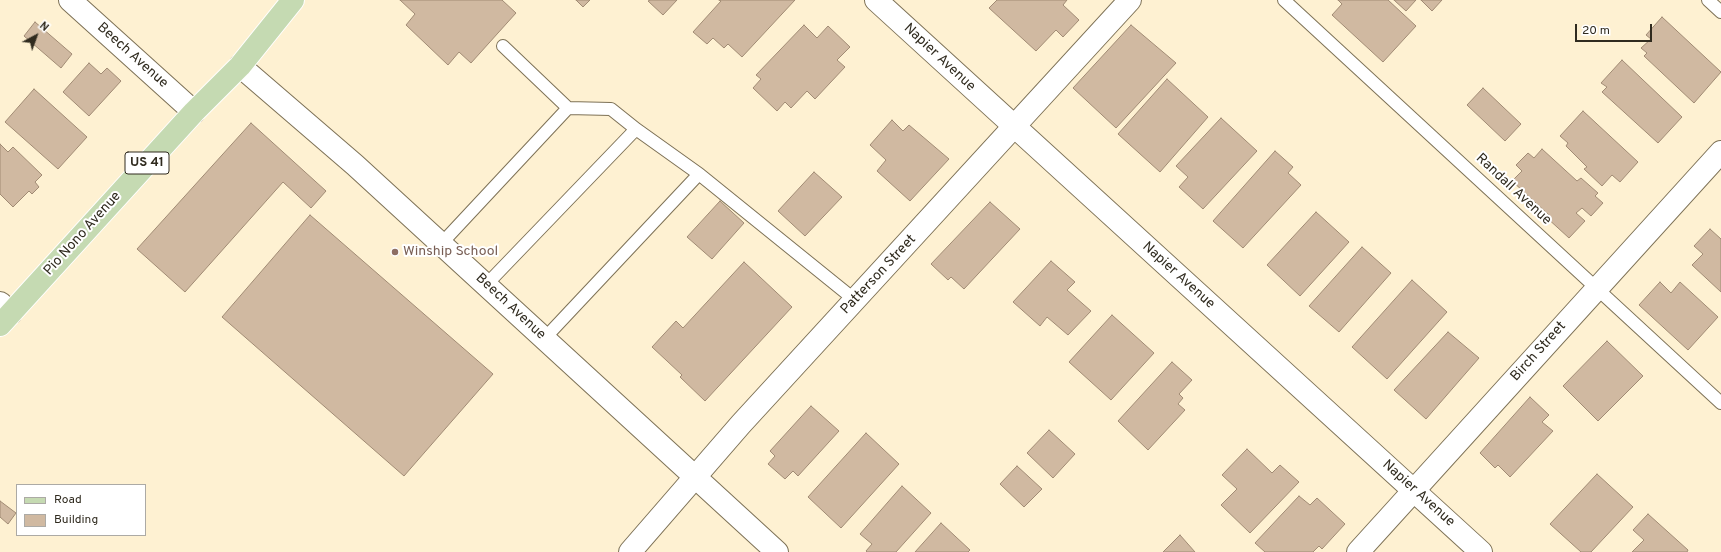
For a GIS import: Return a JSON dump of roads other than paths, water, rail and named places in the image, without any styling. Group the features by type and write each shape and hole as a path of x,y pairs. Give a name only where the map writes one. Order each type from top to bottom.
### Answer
{"main road":[{"name":"Pio Nono Avenue","path":"4,314 194,112 240,66 293,0"}],"street":[{"name":"Beech Avenue","path":"70,0 194,112"},
{"name":"Napier Avenue","path":"876,0 1481,552"},
{"name":"Patterson Street","path":"630,552 741,424 1015,128 1130,0"},
{"name":"Beech Avenue","path":"240,66 355,165 777,552"},
{"name":"Birch Street","path":"1358,552 1721,152"}],"lane":[{"name":"Randall Avenue","path":"1284,0 1721,404"},
{"path":"1708,0 1721,12"},
{"path":"503,46 568,108 611,109 636,129 699,174 855,300"},
{"path":"441,244 568,108"},
{"path":"486,285 636,129"},
{"path":"544,339 699,174"}],"place":[{"name":"Winship School","path":"395,252"}]}
